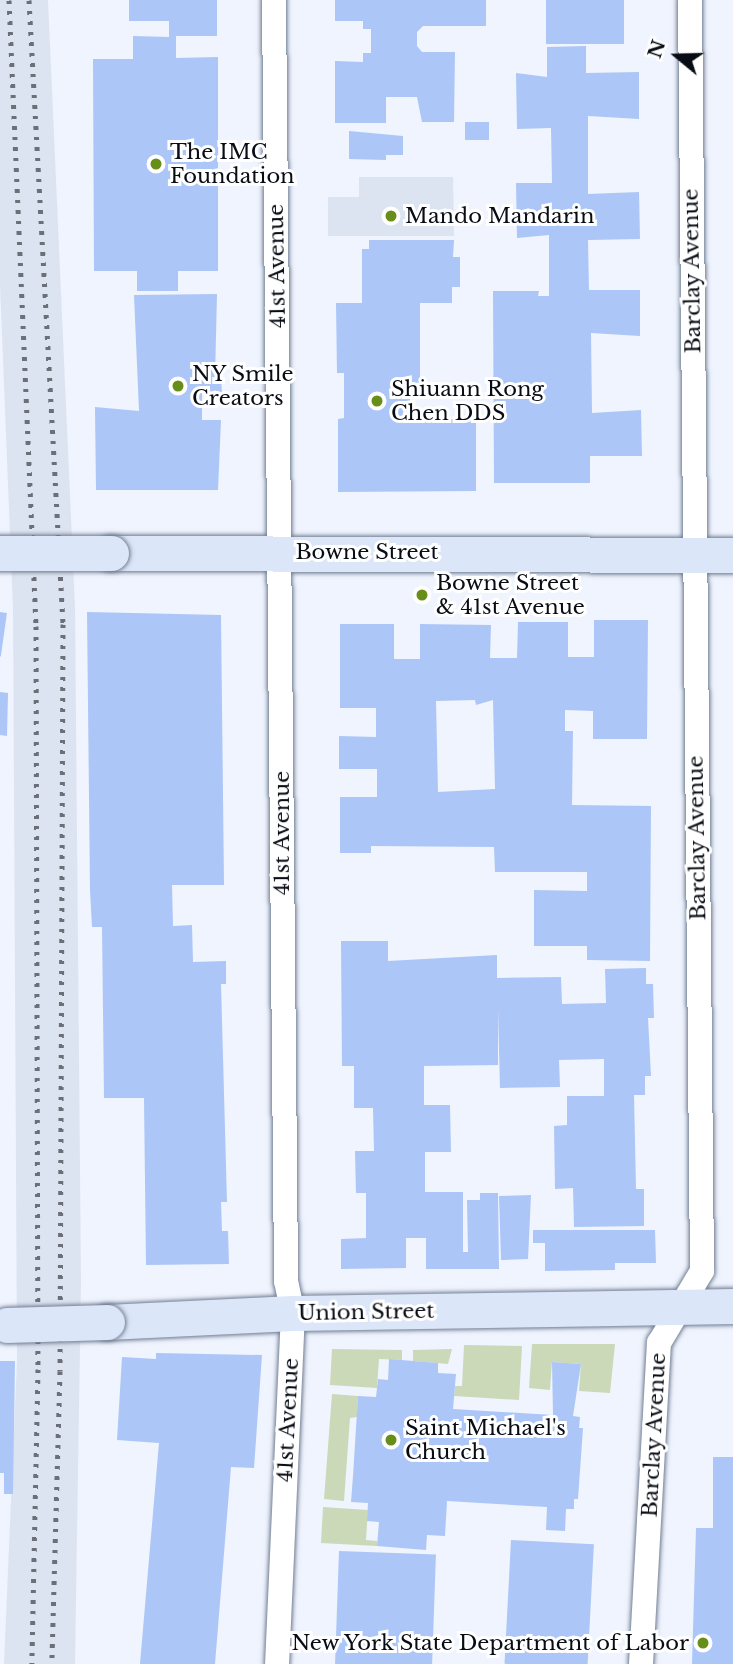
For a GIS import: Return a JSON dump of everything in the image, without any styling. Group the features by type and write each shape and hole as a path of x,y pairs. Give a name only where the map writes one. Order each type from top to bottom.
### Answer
{"street":[{"name":"41st Avenue","path":"274,0 286,1281 293,1313 277,1664"},
{"name":"Barclay Avenue","path":"641,1664 659,1343 702,1272 690,0"},
{"name":"Bowne Street","path":"0,553 279,551 733,555"},
{"name":"Union Street","path":"4,1326 293,1313 733,1306"}],"shaded area":[{"path":"0,0 48,0 75,608 81,1282 75,1664 4,1664 17,1360 13,608 0,285"},
{"name":"Mando Mandarin","path":"359,177 453,177 454,236 328,236 328,197 359,197"}],"green space":[{"path":"532,1344 615,1344 610,1393 579,1391 581,1364 552,1362 550,1390 529,1388"},
{"path":"464,1345 522,1346 519,1400 454,1396 455,1386 462,1386"},
{"path":"332,1349 402,1350 402,1360 379,1359 377,1388 330,1385"},
{"path":"452,1349 448,1364 413,1361 413,1350"},
{"path":"332,1394 358,1396 357,1417 350,1418 344,1501 324,1499"},
{"path":"323,1507 368,1510 366,1540 377,1541 377,1546 321,1543"}],"building":[{"name":"The IMC Foundation","path":"129,0 217,0 217,36 176,36 176,58 218,57 218,271 178,271 178,291 137,291 137,271 94,271 93,59 133,59 133,36 169,37 169,21 129,21"},
{"path":"335,0 486,0 486,26 423,26 417,32 417,46 422,52 455,52 454,122 422,122 417,97 386,97 386,123 335,123 335,61 363,62 363,53 371,53 371,29 363,29 363,21 335,21"},
{"path":"546,0 624,0 624,44 546,44"},
{"path":"586,46 586,73 639,72 639,119 588,116 588,194 639,192 640,239 588,240 589,290 640,290 640,336 591,333 592,413 641,410 642,456 590,456 590,483 494,483 493,291 539,291 538,296 549,296 549,235 517,238 516,183 552,183 551,128 517,129 516,73 547,77 547,47"},
{"path":"465,122 489,122 489,140 465,140"},
{"path":"349,131 403,136 403,155 386,155 386,160 349,159"},
{"name":"Shiuann Rong Chen DDS","path":"369,240 454,240 453,257 460,257 460,287 452,287 452,303 420,303 420,384 410,384 410,419 476,419 476,491 338,492 338,419 344,418 344,373 337,373 336,303 362,303 362,249 369,249"},
{"name":"NY Smile Creators","path":"217,294 215,378 221,378 222,393 202,393 202,420 221,420 218,490 96,490 95,407 139,411 134,295"},
{"path":"0,612 7,613 0,656"},
{"path":"87,612 221,615 224,885 172,885 173,926 192,925 193,962 226,961 226,984 221,984 227,1202 221,1202 222,1231 228,1231 229,1264 146,1265 144,1098 104,1098 102,927 92,927 90,890"},
{"path":"594,620 648,620 647,739 593,739 593,711 565,710 565,731 573,731 572,805 651,806 650,961 587,960 587,946 534,946 534,890 587,891 587,872 495,872 494,847 371,846 371,853 340,853 340,797 377,797 377,769 339,769 339,736 376,737 376,708 340,708 340,624 394,624 394,659 420,659 420,624 491,625 490,658 517,658 518,622 568,622 568,657 594,657","holes":["475,700 476,705 493,700 495,789 438,792 436,701"]},
{"path":"0,692 8,693 7,736 0,735"},
{"path":"341,941 388,941 388,961 497,955 497,978 561,977 562,1004 606,1003 605,969 646,968 646,984 653,984 654,1018 648,1018 651,1076 645,1076 645,1095 634,1095 636,1189 644,1189 644,1226 574,1227 573,1188 555,1189 554,1126 567,1125 567,1096 604,1096 604,1059 559,1060 560,1087 500,1088 498,1009 498,1065 424,1066 424,1105 450,1105 451,1152 425,1152 425,1192 463,1192 463,1252 468,1252 467,1200 480,1200 480,1193 498,1193 499,1269 426,1269 426,1238 406,1238 406,1268 341,1269 341,1239 366,1238 366,1193 356,1193 355,1151 374,1151 373,1108 354,1108 354,1066 342,1066"},
{"path":"531,1195 528,1259 501,1260 499,1196"},
{"path":"533,1230 655,1230 656,1263 615,1263 615,1270 545,1271 545,1243 533,1243"},
{"path":"156,1353 262,1355 254,1468 231,1467 215,1664 140,1664 159,1443 117,1440 122,1357 156,1359"},
{"path":"389,1359 438,1363 438,1373 456,1374 453,1409 553,1415 552,1362 581,1364 573,1416 580,1417 579,1428 583,1428 578,1499 574,1499 574,1509 566,1509 565,1531 546,1530 547,1507 447,1501 445,1536 427,1535 426,1550 377,1546 379,1522 367,1521 368,1503 351,1502 358,1396 376,1397 378,1379 388,1380"},
{"path":"0,1361 15,1361 13,1494 4,1494 4,1473 0,1473"},
{"path":"713,1457 733,1457 733,1664 692,1664 696,1528 713,1528"},
{"path":"511,1540 594,1544 588,1664 505,1664"},
{"path":"339,1551 436,1554 432,1664 335,1664"}],"railway":[{"path":"9,0 36,626 38,1369 32,1664"},
{"path":"29,0 63,624 60,1371 52,1664"}],"place":[{"name":"The IMC Foundation","path":"156,164"},
{"name":"Mando Mandarin","path":"391,216"},
{"name":"NY Smile Creators","path":"178,386"},
{"name":"Shiuann Rong Chen DDS","path":"377,401"},
{"name":"Bowne Street & 41st Avenue","path":"422,595"},
{"name":"Saint Michael's Church","path":"391,1440"},
{"name":"New York State Department of Labor","path":"703,1643"}]}
